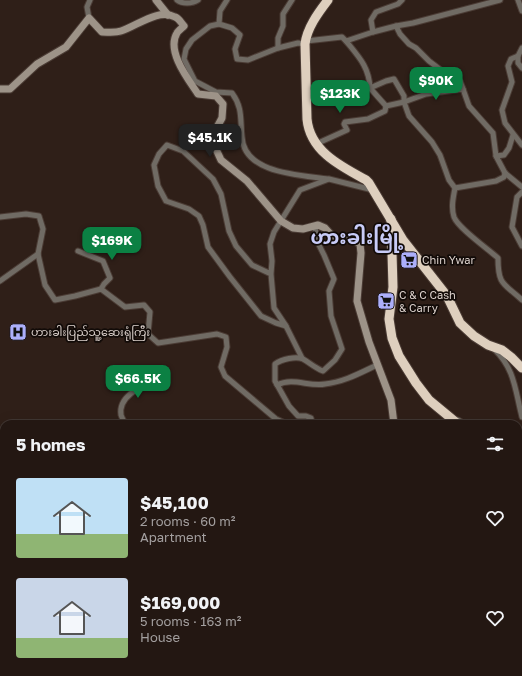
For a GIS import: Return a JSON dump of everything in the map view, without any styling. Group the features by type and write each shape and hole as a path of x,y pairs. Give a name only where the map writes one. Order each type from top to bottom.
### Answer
{"highway":[{"path":"328,0 312,25 305,43 308,128 312,138 316,144 336,163 366,180 374,190 403,240 447,296 460,323 474,336 488,345 502,350 522,368"},
{"path":"391,218 392,287 389,319 392,338 399,356 416,383 429,400 454,420"}],"street":[{"path":"90,0 87,7 89,18 102,32 112,33 122,31 153,16 168,15 177,17 184,26 177,33 173,44 179,66 198,94 216,96 223,104 222,118 216,129 215,147 221,160 247,182 281,221 293,228 303,229 318,225 325,228 336,239 351,239 360,244 361,254 357,301 369,342 391,400 394,420"},
{"path":"156,0 168,15"},
{"path":"177,0 180,3 194,2 198,0"},
{"path":"219,24 220,10 227,0"},
{"path":"278,48 278,38 283,26 283,14 292,0"},
{"path":"373,32 371,20 376,12 398,4 402,0"},
{"path":"346,41 373,32 500,0"},
{"path":"518,0 522,11"},
{"path":"0,89 10,89 37,64 66,47 89,18"},
{"path":"374,190 330,179 276,171 260,165 244,150 242,143 242,118 238,101 232,93 216,92 195,80 184,59 186,49 192,40 210,26 219,24 232,28 240,35 235,49 237,59 248,60 278,48 298,43 342,37 363,62 369,77 370,88 386,106"},
{"path":"396,26 400,34 409,44 416,48 429,61 450,77 460,81 469,106 493,133 496,156 505,173 522,187"},
{"path":"522,48 518,56 518,62 522,68"},
{"path":"518,56 511,59 508,66 512,82 502,110 505,123 522,145"},
{"path":"306,94 324,89 353,87 370,88 394,79 404,96 404,102 409,116 432,142 440,155 449,180 454,188 452,207 454,218 467,232 498,258 498,272 501,282 522,300"},
{"path":"386,106 404,102 426,94 464,89"},
{"path":"316,144 347,130 344,123 346,121 373,117 385,111 386,106"},
{"path":"496,156 504,154 509,148 513,135"},
{"path":"270,274 252,265 236,246 229,231 221,194 213,179 183,151 167,146 159,154 154,165 158,186 166,200 189,209 199,216 203,225 208,247 243,294 261,316 286,326"},
{"path":"454,188 496,181 504,177 505,173"},
{"path":"315,226 317,241 334,279 329,291 331,316 342,349 335,360 323,371 302,358 286,326 274,308 270,274 272,261 270,244 274,232 300,190 330,179"},
{"path":"522,192 517,197 512,227 522,246"},
{"path":"0,217 26,214 39,216 43,229 38,254 45,285 55,300 101,290 125,307 144,305 150,312 148,334 158,343 217,334 226,337 227,347 221,367 225,376 278,420"},
{"path":"78,251 103,261 110,278 101,290"},
{"path":"0,282 38,254"},
{"path":"488,345 504,359 512,373 522,417"},
{"path":"302,358 283,359 275,364 275,381 289,406 298,416 306,416 311,418 311,420"},
{"path":"277,385 290,381 325,384 344,381 377,365"},
{"path":"123,420 121,414 122,404 127,396 158,379"}],"place":[{"name":"Chin Ywar","path":"409,260"},
{"name":"C & C Cash & Carry","path":"386,301"},
{"name":"ဟားခါးပြည်သူ့ဆေးရုံကြီး","path":"18,332"}],"district":[{"name":"ဟားခါးမြို့","path":"357,237"}]}
